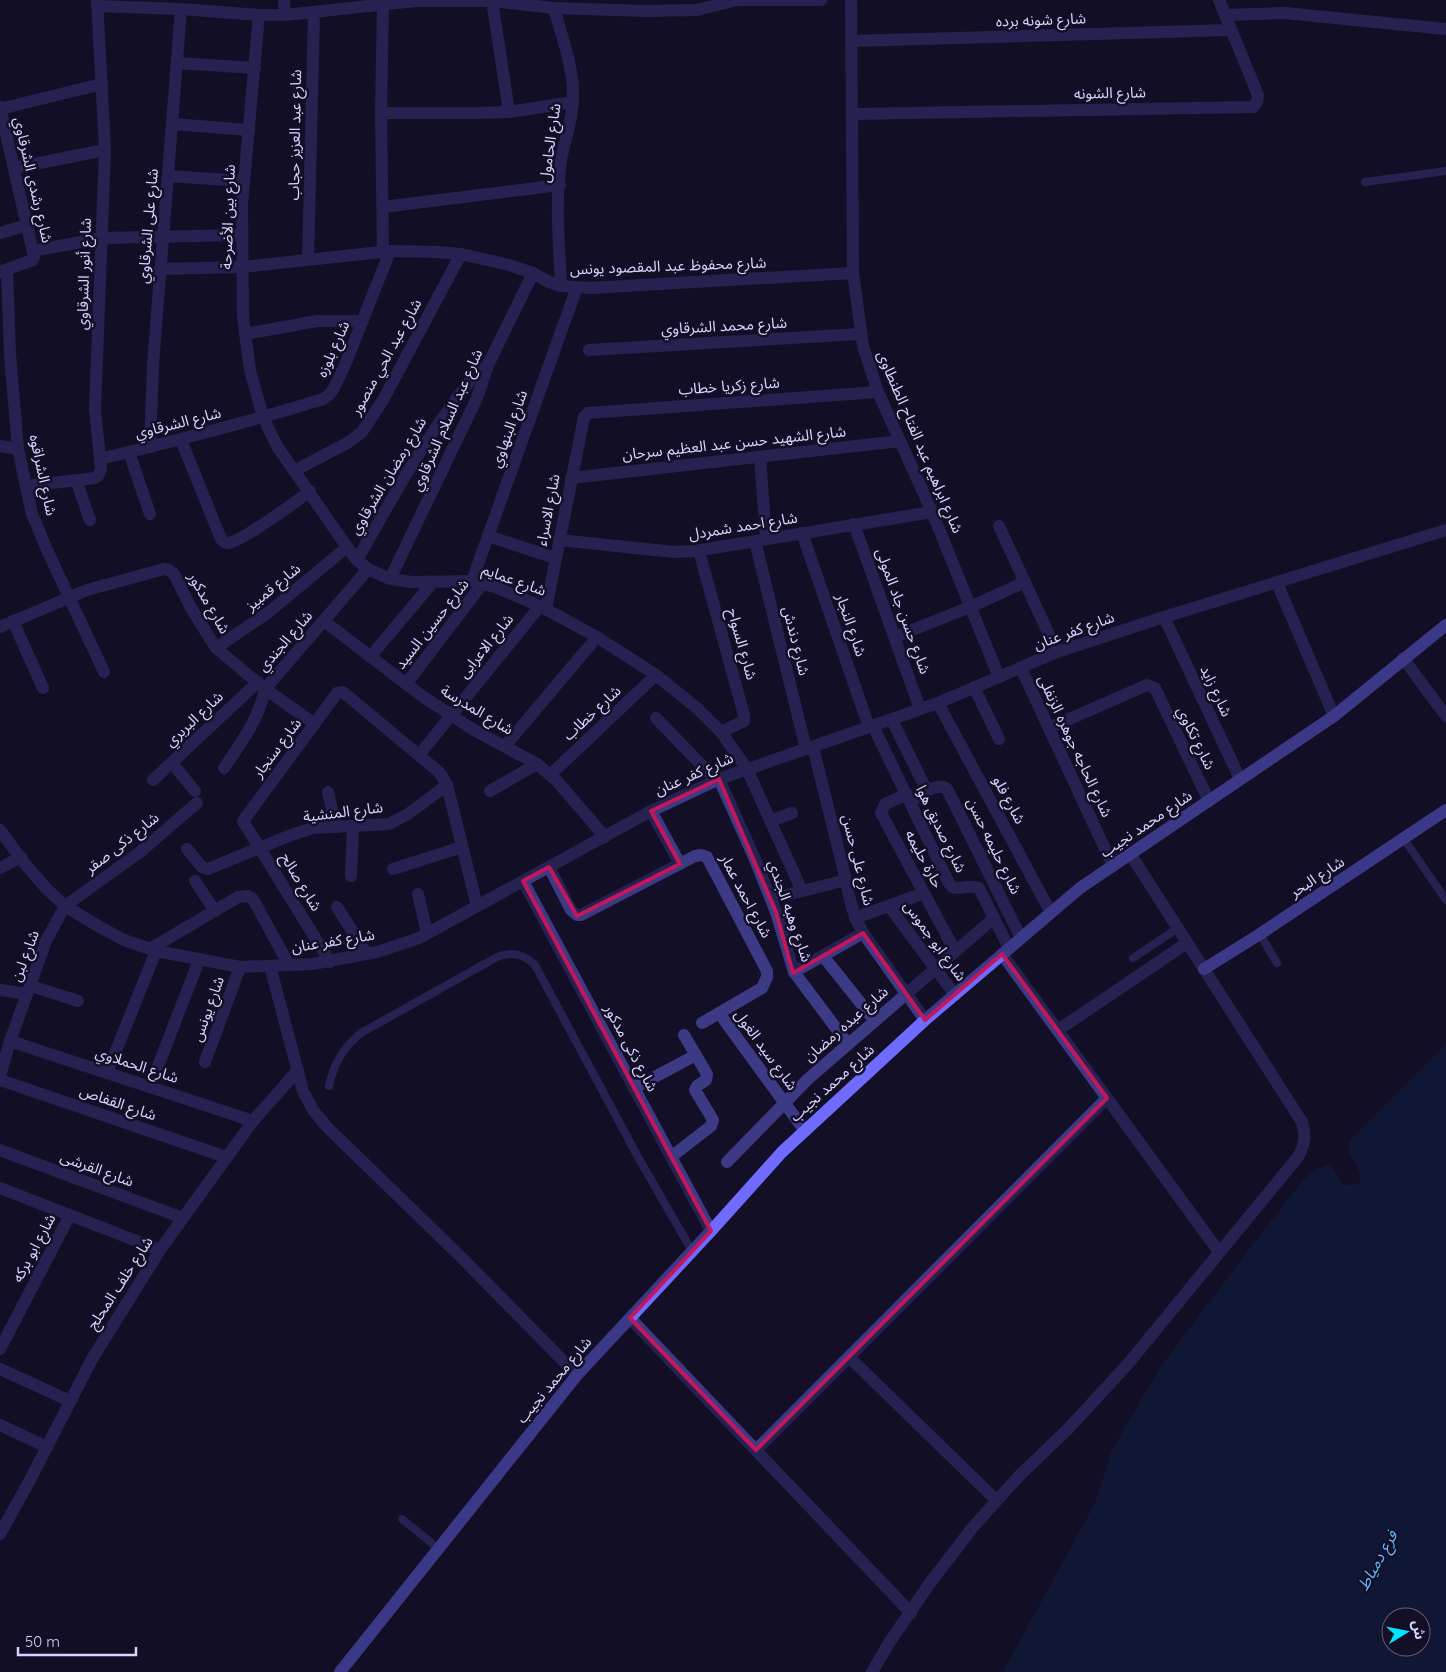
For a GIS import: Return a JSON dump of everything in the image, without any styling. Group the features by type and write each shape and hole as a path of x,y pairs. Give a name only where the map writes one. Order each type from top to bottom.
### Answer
{"street":[{"path":"284,0 285,15"},
{"path":"97,3 260,15 285,15 314,12 344,4 383,5 414,1 492,0 554,8 646,11 697,10 737,0 821,0"},
{"path":"492,0 509,112"},
{"name":"شارع ابراهيم عبد الفتاح الطنطاوى","path":"851,0 853,273 860,334 878,392 932,512 998,677"},
{"name":"شارع الشونه","path":"852,114 1253,107 1257,102 1258,95 1219,0"},
{"name":"شارع أنور الشرقاوي","path":"97,3 105,150 94,409 100,459"},
{"path":"383,5 381,113 386,251"},
{"name":"شارع الحامول","path":"554,8 570,71 573,92 572,116 562,161 558,210 561,286"},
{"name":"شارع على الشرقاوي","path":"150,447 153,365 181,9"},
{"name":"شارع عبد العزيز حجاب","path":"308,260 314,12"},
{"path":"1225,15 1285,13 1446,29"},
{"name":"شارع بين الأضرحة","path":"260,15 244,181 242,235 245,334 250,370 263,417"},
{"name":"شارع شونه برده","path":"851,41 1231,30"},
{"path":"177,63 255,68"},
{"path":"0,108 102,84"},
{"path":"381,113 509,112 573,102"},
{"name":"شارع رشدى الشرقاوي","path":"0,108 33,256"},
{"path":"172,124 249,130"},
{"path":"14,168 105,150"},
{"path":"168,176 244,181"},
{"path":"383,207 560,185"},
{"path":"0,233 27,225"},
{"path":"3,271 33,256 102,238 242,235"},
{"name":"شارع محفوظ عبد المقصود يونس","path":"160,269 243,267 386,251 421,251 461,254 501,263 533,273 548,282 561,286 577,287 620,287 853,273"},
{"name":"شارع بلوزه","path":"263,417 324,399 329,395 345,365 386,251"},
{"name":"شارع عبد الحي منصور","path":"294,470 349,442 362,432 383,400 461,254"},
{"name":"شارع الشراقوه","path":"3,271 18,449 32,514 68,597 104,672"},
{"name":"شارع عبد السلام الشرقاوي","path":"390,579 477,398 488,365 533,273"},
{"name":"شارع البنهاوي","path":"478,582 488,536 577,287"},
{"path":"245,334 317,321 362,321"},
{"name":"شارع محمد الشرقاوي","path":"589,350 860,334"},
{"name":"شارع رمضان الشرقاوي","path":"356,560 439,423 471,379 488,365"},
{"name":"شارع زكريا خطاب","path":"584,417 588,412 878,392"},
{"name":"شارع الشرقاوي","path":"100,459 181,440 263,417"},
{"name":"شارع عمايم","path":"263,417 277,446 356,560 368,569 390,579 412,582 478,582 543,607 597,637 656,675 698,709 721,732 747,769 802,891"},
{"name":"شارع الاسراء","path":"543,607 559,540 584,417"},
{"path":"181,440 221,539 224,542 228,543 249,533 310,491"},
{"name":"شارع الشهيد حسن عبد العظيم سرحان","path":"571,478 900,441"},
{"path":"0,446 18,449"},
{"path":"129,452 150,514"},
{"name":"شارع دندش","path":"760,457 761,540 810,748"},
{"path":"26,486 94,478 98,476 102,469 100,459"},
{"path":"76,480 90,520"},
{"name":"شارع احمد شمردل","path":"559,540 674,552 699,551 932,512"},
{"name":"شارع حسن جاد المولى","path":"854,524 920,709"},
{"path":"998,526 1058,652"},
{"name":"شارع كفر عنان","path":"0,830 46,888 66,906 124,940 153,950 240,967 330,962 377,952 419,938 651,811 717,780 938,703 1058,652 1164,617 1446,530"},
{"name":"شارع النجار","path":"802,533 871,727"},
{"path":"488,536 555,558"},
{"name":"شارع قمبيز","path":"216,648 269,612 347,547"},
{"name":"شارع السواح","path":"699,551 744,715 744,721 741,724 721,732"},
{"name":"شارع مدكور","path":"0,627 68,597 164,569 169,570 174,574 191,608 216,648 261,686 315,724"},
{"name":"شارع الجندي","path":"224,768 250,730 262,703 261,686 324,621 368,569"},
{"path":"370,657 432,582"},
{"name":"شارع حسين السيد","path":"406,684 478,582"},
{"path":"894,637 970,607 1025,582"},
{"path":"1277,583 1334,716"},
{"name":"شارع الاعرابى","path":"419,755 450,715 543,607"},
{"name":"شارع زايد","path":"1164,617 1240,779"},
{"path":"13,621 43,688"},
{"name":"شارع المدرسة","path":"324,621 450,715 537,764 550,775 605,837"},
{"name":"شارع محمد نجيب","path":"340,1672 577,1375 782,1152 804,1131 925,1020 1080,888 1334,716 1446,624"},
{"path":"505,746 597,637"},
{"path":"1403,658 1446,716"},
{"name":"شارع الحاجه جوهره الزنفلى","path":"1021,668 1113,866"},
{"name":"شارع خطاب","path":"550,775 656,675"},
{"name":"شارع تكاوي","path":"1049,728 1148,685 1155,688 1209,801"},
{"name":"شارع البربري","path":"153,780 261,686"},
{"path":"974,687 999,739"},
{"name":"شارع سنجار","path":"243,821 337,693 343,692 419,755"},
{"name":"شارع فلو","path":"938,703 1051,913"},
{"name":"شارع وهبه الجندي","path":"656,718 717,780 754,857 776,912 794,972 848,1044"},
{"path":"892,720 927,791 909,798"},
{"name":"شارع صديق هوا","path":"871,727 909,798 952,887 972,886 979,888 994,918 1006,951 1058,1030 1219,1252"},
{"name":"شارع على حسن","path":"810,748 855,918 863,933 925,1020"},
{"path":"419,755 440,773 447,785 476,906"},
{"name":"شارع ذكى صقر","path":"66,906 140,852 196,797 172,763"},
{"path":"490,791 537,764"},
{"name":"شارع المنشية","path":"187,849 202,867 206,869 313,828 389,824 408,814 447,785"},
{"name":"شارع حليمه حسن","path":"927,791 937,786 947,788 1021,938"},
{"path":"328,792 336,827"},
{"name":"حارة حليمه","path":"909,798 884,804 881,813 955,951"},
{"name":"شارع البحر","path":"1204,969 1446,810"},
{"path":"651,811 680,864"},
{"path":"770,821 792,813"},
{"name":"شارع صالح","path":"243,821 243,824 261,848 330,962"},
{"path":"351,876 353,826"},
{"path":"393,869 462,847"},
{"name":"شارع احمد عمار","path":"548,867 571,910 577,915 698,855 707,857 768,972 762,988 702,1023"},
{"path":"872,1672 889,1643 951,1555 996,1500 1068,1429 1127,1365 1298,1157 1304,1144 1305,1136 1302,1122 1131,855"},
{"path":"0,868 20,857"},
{"path":"770,899 846,880"},
{"path":"195,881 215,911"},
{"name":"شارع ذكى مدكور","path":"523,881 711,1231"},
{"path":"855,918 924,893"},
{"path":"418,894 427,933"},
{"path":"107,1073 153,950 238,897 248,896 253,899 289,965"},
{"name":"شارع لبن","path":"0,1078 10,1041 46,941 66,906"},
{"name":"شارع ابو جموس","path":"889,906 955,994"},
{"path":"337,907 367,954"},
{"name":"شارع عبده رمضان","path":"727,1162 808,1079 994,918"},
{"path":"794,972 863,933"},
{"path":"1058,1030 1187,943"},
{"path":"823,956 875,1021"},
{"path":"150,1087 199,960"},
{"path":"270,966 303,1091 313,1110 327,1127 462,1258 577,1375"},
{"name":"شارع يونس","path":"206,1062 240,967"},
{"path":"0,990 29,990 78,1001"},
{"name":"شارع سيد الغول","path":"719,1013 804,1131"},
{"path":"671,1156 712,1124 712,1117 695,1091 696,1087 706,1080 707,1076 684,1036"},
{"name":"شارع الحملاوي","path":"10,1041 253,1120"},
{"path":"634,1088 696,1055"},
{"name":"شارع خلف المحلج","path":"0,1534 92,1358 160,1250 253,1120 298,1070"},
{"name":"شارع القفاص","path":"0,1078 226,1157"},
{"path":"756,1450 1107,1098"},
{"name":"شارع القرشى","path":"0,1150 183,1218"},
{"path":"0,1190 160,1250"},
{"name":"شارع ابو بركه","path":"0,1349 70,1215"},
{"path":"630,1318 911,1613"},
{"path":"849,1356 996,1500"},
{"path":"0,1369 70,1401"},
{"path":"0,1425 47,1447"}],"lane":[{"path":"1365,182 1446,171"},
{"path":"1404,839 1446,900"},
{"path":"1133,958 1178,928"},
{"path":"1260,934 1277,963"},
{"path":"329,1086 332,1070 339,1056 349,1043 361,1033 497,957 512,954 527,958 535,965 638,1156 692,1251"},
{"path":"402,1519 439,1549"}],"highlighted area":[{"path":"719,779 776,912 793,973 863,933 925,1020 1002,954 1107,1098 756,1450 630,1318 711,1231 523,881 549,867 577,916 680,864 651,811"}],"water":[{"name":"فرع دمياط","path":"1446,1044 1446,1672 1003,1672 1095,1503 1112,1450 1161,1366 1306,1177 1327,1165 1333,1168 1344,1185 1354,1185 1359,1182 1361,1178 1360,1173 1348,1149 1349,1143"}]}
